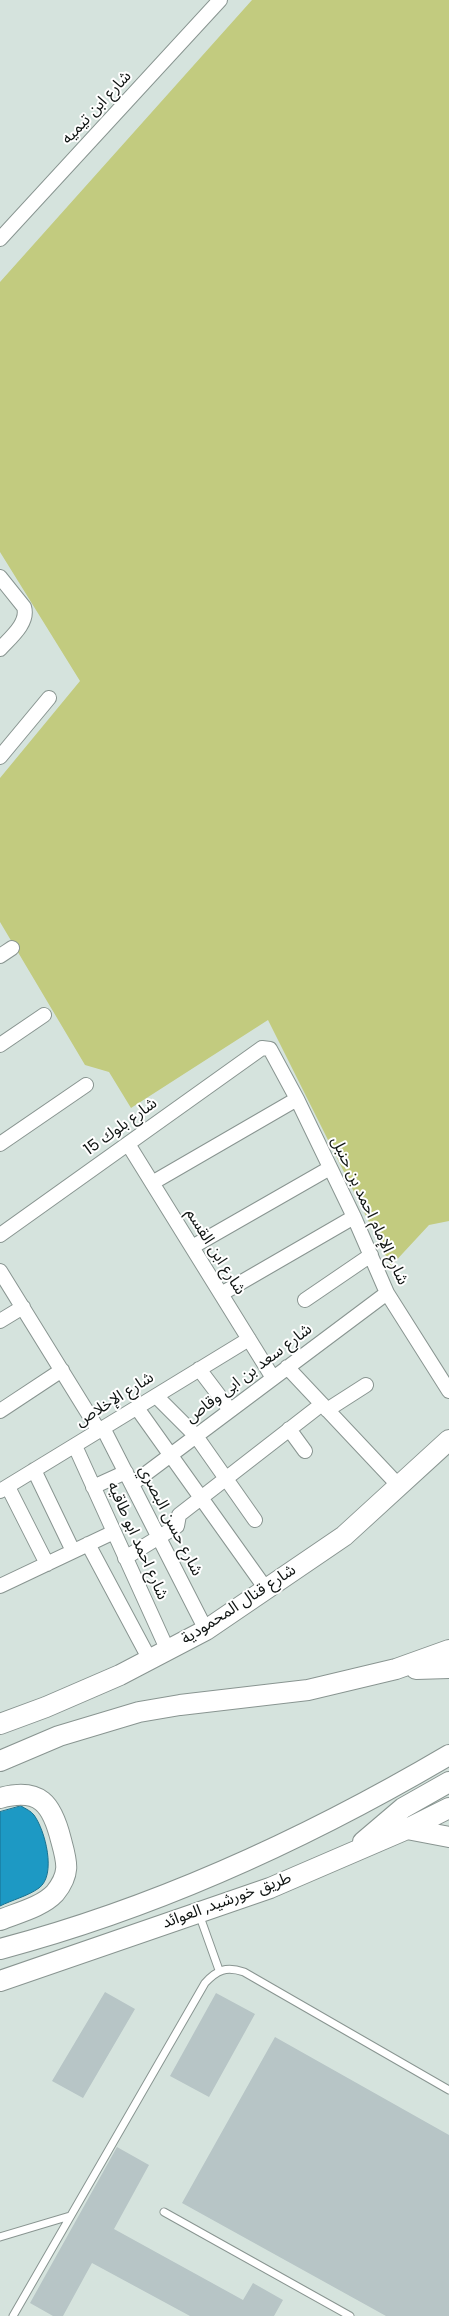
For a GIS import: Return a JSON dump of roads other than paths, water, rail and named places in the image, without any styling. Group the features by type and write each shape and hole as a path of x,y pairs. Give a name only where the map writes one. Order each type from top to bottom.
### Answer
{"main road":[{"name":"شارع قنال المحمودية","path":"0,1723 90,1689 206,1630 344,1536 449,1440"},
{"path":"0,1761 59,1736 139,1712 180,1705 308,1690 396,1669 449,1650"},
{"path":"396,1669 449,1668"},
{"path":"0,1949 120,1912 230,1868 336,1818 449,1755"},
{"path":"352,1852 403,1808 449,1782"},
{"path":"0,1798 26,1794 48,1806 55,1817 68,1867 60,1886 46,1900 0,1920"},
{"name":"طريق خورشيد, العوائد","path":"0,1981 270,1888 407,1829 449,1808"},
{"path":"407,1829 449,1837"}],"street":[{"name":"شارع ابن تيميه","path":"0,239 220,0"},
{"path":"0,577 24,607 26,613 22,624 0,649"},
{"path":"0,757 49,698"},
{"path":"0,956 12,948"},
{"path":"0,1046 44,1016"},
{"name":"شارع الإمام احمد بن حنبل","path":"262,1048 270,1049 273,1052 354,1217 387,1293 449,1391"},
{"name":"شارع بلوك 15","path":"0,1235 262,1048"},
{"path":"0,1144 86,1085"},
{"path":"152,1183 297,1099"},
{"name":"شارع ابن القسم","path":"128,1144 273,1378"},
{"path":"192,1247 330,1168"},
{"path":"221,1294 354,1217"},
{"path":"305,1300 371,1255"},
{"name":"شارع حسن البصري","path":"0,1270 101,1429 129,1478 206,1630"},
{"name":"شارع سعد بن ابى وقاص","path":"93,1487 129,1478 170,1454 387,1293"},
{"path":"0,1321 22,1307"},
{"name":"شارع الإخلاص","path":"4,1489 249,1339"},
{"path":"287,1367 398,1486"},
{"path":"199,1369 230,1410"},
{"path":"0,1412 62,1370"},
{"path":"125,1558 177,1526 179,1515 289,1429 366,1384"},
{"path":"156,1396 196,1436 255,1520"},
{"path":"137,1408 266,1589"},
{"path":"289,1429 305,1451"},
{"name":"شارع احمد ابو طاقيه","path":"75,1446 168,1651"},
{"path":"34,1470 73,1551"},
{"path":"4,1489 47,1564"},
{"path":"0,1586 114,1532"},
{"path":"88,1544 150,1660"}],"lane":[{"path":"198,1912 219,1970"},
{"path":"13,2316 205,1983 219,1970 225,1968 244,1972 449,2090"},
{"path":"164,2212 350,2316"},
{"path":"0,2237 70,2216"}],"water":[{"path":"21,1806 34,1815 42,1831 47,1852 47,1873 44,1882 39,1888 0,1906 0,1812"}]}
